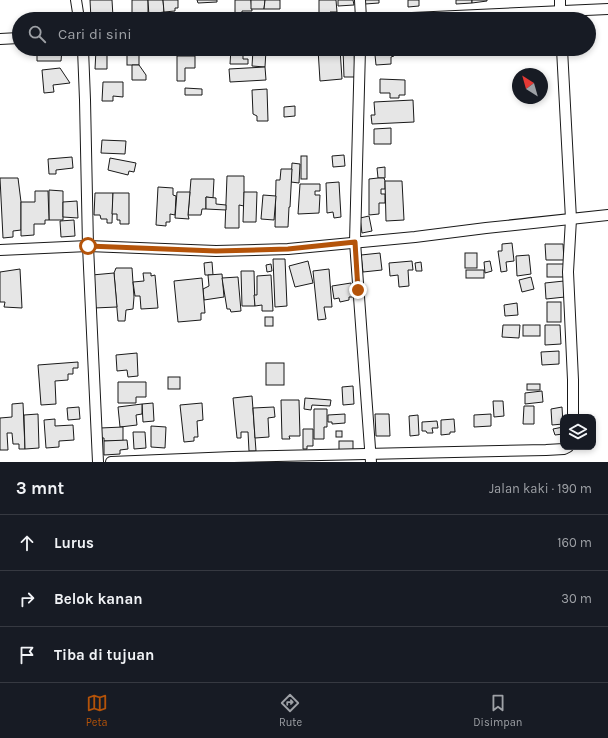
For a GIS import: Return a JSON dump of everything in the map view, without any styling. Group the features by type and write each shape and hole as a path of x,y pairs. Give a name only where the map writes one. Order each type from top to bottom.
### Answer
{"street":[{"path":"76,0 78,12"},
{"path":"360,0 361,12"},
{"path":"560,0 560,12"},
{"path":"584,12 608,9"},
{"path":"0,39 12,38"},
{"path":"83,56 88,246 98,462"},
{"path":"360,56 355,242 371,458"},
{"path":"562,56 571,219 568,272 573,414"},
{"path":"0,250 88,246 216,251 288,249 415,238 486,228 608,215"},
{"path":"110,462 233,457 371,458 560,449"}],"building":[{"path":"90,0 112,0 113,12 91,12"},
{"path":"132,0 148,0 148,12 132,12"},
{"path":"148,0 163,0 164,12 149,12"},
{"path":"163,0 178,0 178,8 175,8 175,11 164,12"},
{"path":"197,0 217,0 217,2 198,3"},
{"path":"235,0 251,0 252,11 235,12"},
{"path":"251,0 265,0 264,9 251,9"},
{"path":"265,0 280,0 280,9 264,9"},
{"path":"319,0 336,0 337,12 319,12"},
{"path":"338,0 353,0 354,5 338,6"},
{"path":"365,0 379,0 379,3 365,4"},
{"path":"408,0 419,0 419,6 408,7"},
{"path":"456,0 472,0 472,3 456,4"},
{"path":"472,0 487,0 487,1 472,3"},
{"path":"37,56 61,56 61,61 37,61"},
{"path":"96,56 107,56 107,69 95,69"},
{"path":"127,56 139,56 139,65 127,65"},
{"path":"177,56 195,56 195,68 185,68 185,81 177,81"},
{"path":"231,56 243,56 243,59 248,59 248,64 230,64"},
{"path":"253,56 266,56 265,67 252,66"},
{"path":"318,56 340,56 342,79 320,81"},
{"path":"343,56 354,56 355,77 344,77"},
{"path":"375,56 394,56 391,57 391,64 376,65"},
{"path":"132,65 139,65 146,75 146,80 132,80"},
{"path":"265,67 266,80 230,82 229,69"},
{"path":"60,68 70,83 53,85 54,92 44,93 42,70"},
{"path":"380,79 405,80 405,95 399,95 399,98 390,98 390,93 380,93"},
{"path":"103,82 123,82 123,97 113,96 113,101 102,101"},
{"path":"185,88 202,89 202,95 185,95"},
{"path":"267,89 268,121 257,121 257,116 253,114 252,90"},
{"path":"413,100 414,122 372,124 371,115 375,115 374,102"},
{"path":"295,106 295,116 284,117 284,107"},
{"path":"391,128 391,144 374,144 374,129"},
{"path":"102,140 126,141 125,154 101,153"},
{"path":"344,155 345,166 333,167 332,156"},
{"path":"301,156 307,156 307,179 301,179"},
{"path":"72,157 73,168 56,170 56,174 49,174 48,159"},
{"path":"110,158 136,163 134,172 129,171 128,175 108,170"},
{"path":"292,163 300,164 299,183 291,182"},
{"path":"385,167 385,178 378,178 377,168"},
{"path":"281,169 292,169 288,227 275,227 276,180 280,180"},
{"path":"227,176 244,176 244,206 239,205 239,228 225,228"},
{"path":"0,178 18,178 21,202 21,230 13,231 13,237 3,238"},
{"path":"384,178 385,181 385,189 381,189 381,194 385,194 385,203 379,203 379,214 369,215 369,179"},
{"path":"191,179 214,179 213,198 206,197 206,209 202,209 201,215 188,215"},
{"path":"385,181 402,181 404,220 386,221"},
{"path":"339,182 341,217 334,218 333,212 327,213 326,183"},
{"path":"300,184 320,184 320,191 315,191 315,195 320,195 319,213 298,214"},
{"path":"158,187 173,188 173,195 176,196 175,215 170,214 170,222 166,222 166,226 156,225"},
{"path":"49,190 63,191 63,220 49,220"},
{"path":"35,191 48,191 49,220 45,220 45,224 34,224 34,235 21,236 21,202 35,202"},
{"path":"177,192 190,192 189,219 175,218"},
{"path":"244,192 257,192 256,222 243,222"},
{"path":"95,193 113,193 112,223 107,223 107,219 101,219 100,215 94,215"},
{"path":"113,193 129,193 129,224 120,224 120,220 117,220 117,214 112,214"},
{"path":"263,195 276,196 274,220 261,219"},
{"path":"206,197 216,198 216,204 226,205 226,210 206,209"},
{"path":"77,201 78,218 63,217 63,202"},
{"path":"369,216 372,231 362,233 360,218"},
{"path":"74,220 75,236 61,237 60,221"},
{"path":"512,243 514,261 506,262 507,271 501,272 498,251 502,251 502,244"},
{"path":"545,244 563,244 564,260 546,260"},
{"path":"380,253 382,270 363,272 361,255"},
{"path":"465,253 477,253 477,268 465,268"},
{"path":"529,255 531,274 517,276 516,256"},
{"path":"273,259 285,259 287,306 275,307"},
{"path":"308,261 313,283 295,287 289,266"},
{"path":"412,261 413,270 408,270 409,286 399,287 398,275 390,276 389,263"},
{"path":"490,261 492,271 485,273 484,262"},
{"path":"212,262 213,275 205,275 204,263"},
{"path":"421,262 422,271 416,271 415,263"},
{"path":"271,264 272,271 267,272 266,265"},
{"path":"547,264 565,264 565,277 547,277"},
{"path":"116,268 132,268 134,297 133,309 126,310 125,321 118,321 114,273"},
{"path":"20,269 22,308 4,307 5,302 0,302 0,272"},
{"path":"329,269 332,307 324,307 326,319 318,320 313,271"},
{"path":"466,270 484,270 484,278 466,278"},
{"path":"241,271 254,271 255,306 242,306"},
{"path":"114,273 117,307 94,308 92,275"},
{"path":"143,273 151,273 151,276 155,275 158,308 141,309 140,296 135,296 133,282 144,281"},
{"path":"222,274 224,297 204,300 203,289 209,286 208,275"},
{"path":"271,275 273,311 262,311 262,305 255,306 254,295 257,295 257,276"},
{"path":"238,277 241,311 231,312 230,309 227,309 222,278"},
{"path":"531,277 534,289 522,292 519,280"},
{"path":"202,278 205,313 201,313 201,320 178,322 174,281"},
{"path":"564,281 565,297 546,299 545,283"},
{"path":"351,283 353,297 349,297 349,300 340,302 339,298 334,299 332,286"},
{"path":"547,302 561,302 561,322 547,322"},
{"path":"517,303 518,315 505,316 504,305"},
{"path":"265,317 273,317 273,326 265,326"},
{"path":"503,325 520,325 519,338 502,337"},
{"path":"523,325 540,325 540,336 523,336"},
{"path":"545,325 560,325 561,344 545,345"},
{"path":"559,351 559,364 542,365 541,352"},
{"path":"137,353 138,376 128,377 127,370 117,371 116,355"},
{"path":"78,362 78,368 73,368 73,374 68,374 68,380 55,381 56,404 41,405 38,365"},
{"path":"266,363 284,363 284,385 266,385"},
{"path":"168,377 180,377 180,389 168,389"},
{"path":"118,382 146,382 146,397 136,397 136,403 118,403"},
{"path":"527,384 540,384 540,390 527,390"},
{"path":"353,386 354,404 343,405 342,387"},
{"path":"542,391 543,402 525,404 525,393"},
{"path":"252,396 256,451 249,451 248,432 241,432 241,438 237,438 233,398"},
{"path":"305,398 331,400 330,406 312,405 311,410 304,409"},
{"path":"281,400 299,400 300,436 289,436 290,439 282,439"},
{"path":"493,401 503,401 504,416 494,417"},
{"path":"23,403 25,449 19,449 19,444 13,444 12,433 7,433 8,450 0,450 0,418 12,417 12,404"},
{"path":"153,403 154,421 143,422 142,404"},
{"path":"202,403 203,420 197,421 198,437 194,437 194,441 184,442 180,405"},
{"path":"142,404 142,414 136,415 137,425 120,427 118,407"},
{"path":"524,406 534,406 534,424 523,424"},
{"path":"79,407 80,419 68,420 67,408"},
{"path":"274,407 275,417 268,418 269,437 255,438 253,408"},
{"path":"562,407 562,414 560,414 560,424 552,425 551,409"},
{"path":"314,409 327,409 327,427 324,427 324,439 314,439"},
{"path":"38,414 39,448 25,449 24,415"},
{"path":"345,414 345,423 332,424 332,422 328,422 328,415"},
{"path":"375,414 389,414 390,436 376,436"},
{"path":"491,414 491,426 474,427 474,415"},
{"path":"418,415 419,435 410,436 409,416"},
{"path":"55,419 55,426 73,425 74,440 59,441 59,447 46,448 44,420"},
{"path":"454,419 455,432 441,435 441,420"},
{"path":"437,421 438,428 432,428 433,433 422,431 422,422"},
{"path":"151,426 166,427 165,448 151,447"},
{"path":"123,427 123,441 104,441 104,438 100,438 100,428"},
{"path":"560,428 560,434 555,435 553,429"},
{"path":"303,429 313,429 313,446 307,446 307,449 303,449"},
{"path":"336,431 342,431 342,437 336,437"},
{"path":"133,432 145,432 146,448 134,449"},
{"path":"127,440 128,449 120,450 120,454 104,455 104,441"},
{"path":"339,441 353,441 353,450 339,450"}],"route":[{"path":"88,246 216,251 288,249 355,242 358,290"}]}
